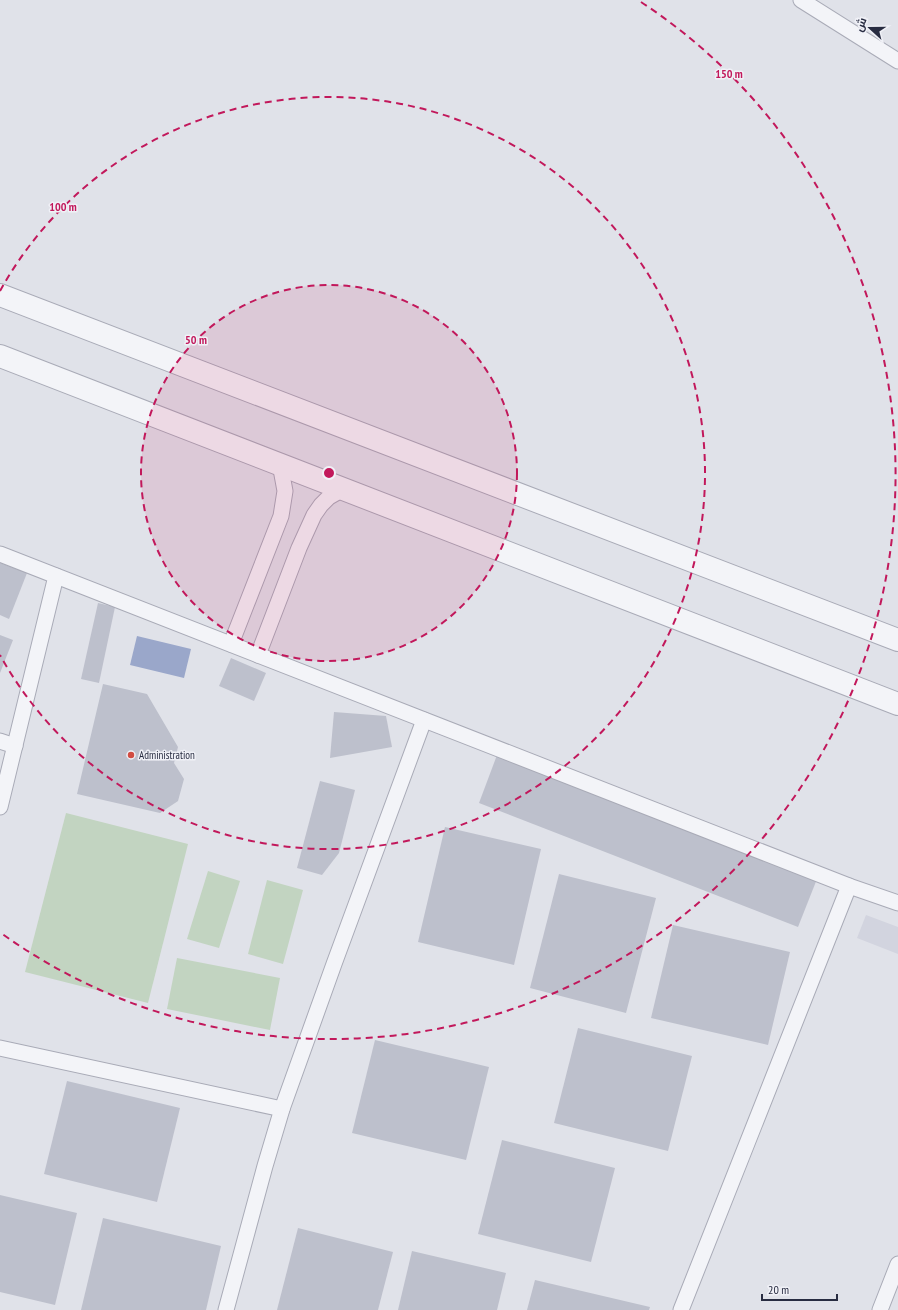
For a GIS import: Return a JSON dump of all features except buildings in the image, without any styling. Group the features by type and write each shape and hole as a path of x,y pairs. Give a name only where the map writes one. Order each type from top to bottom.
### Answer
{"street":[{"path":"0,294 898,640"},
{"path":"0,356 898,704"}],"lane":[{"path":"801,0 898,61"},
{"path":"231,644 281,516 285,491 280,464"},
{"path":"258,655 299,548 314,515 321,505 343,489"},
{"path":"0,554 849,886 898,903"},
{"path":"0,807 56,576"},
{"path":"226,1310 282,1109 326,983 424,720"},
{"path":"0,741 15,746"},
{"path":"681,1310 849,886"},
{"path":"0,1048 282,1109"},
{"path":"880,1310 898,1264"}],"shaded area":[{"path":"866,915 898,927 898,954 857,938"}],"green space":[{"path":"66,813 188,844 148,1003 25,972"},
{"path":"208,871 240,881 219,948 187,939"},
{"path":"267,880 303,890 283,964 248,954"},
{"path":"177,958 280,978 270,1030 167,1009"}],"water":[{"path":"137,636 191,649 184,678 130,665"}],"place":[{"name":"Administration","path":"131,755"}]}
